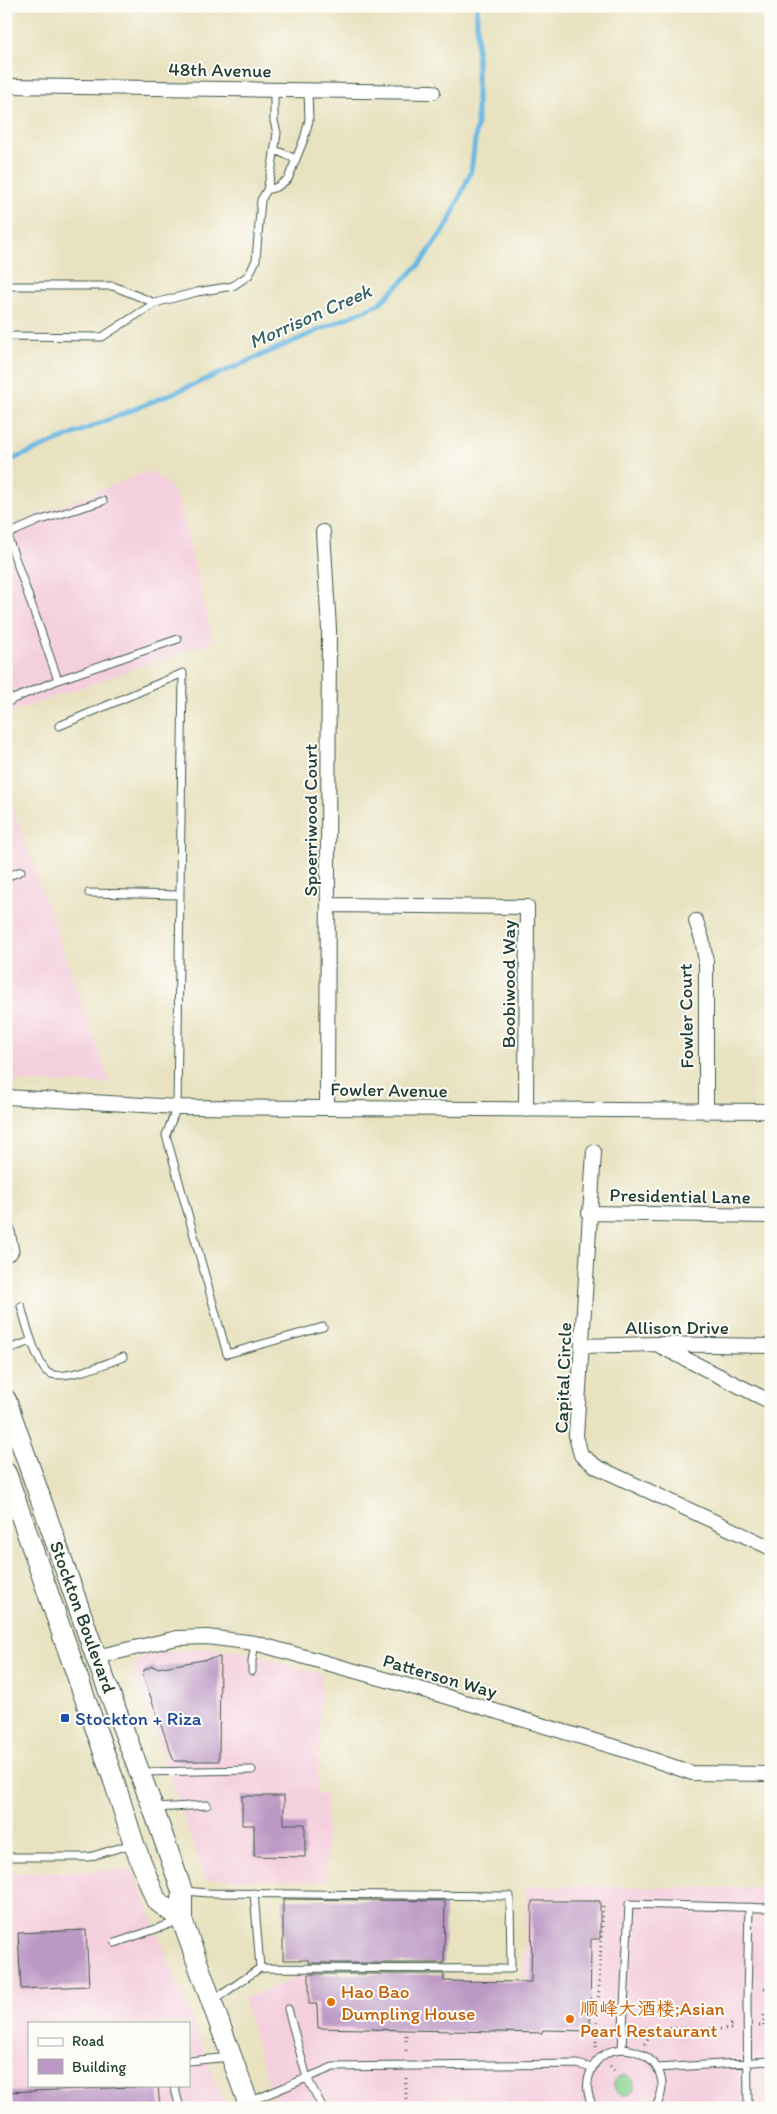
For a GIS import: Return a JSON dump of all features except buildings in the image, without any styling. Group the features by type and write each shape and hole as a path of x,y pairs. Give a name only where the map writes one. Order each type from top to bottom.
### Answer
{"main road":[{"name":"Stockton Boulevard","path":"6,1400 96,1657 140,1772 182,1891 182,1920 213,2001 249,2105"},
{"name":"Stockton Boulevard","path":"6,1474 134,1844 156,1900 182,1920"},
{"path":"24,1524 45,1537 79,1640 96,1657"}],"street":[{"name":"48th Avenue","path":"6,86 433,92"},
{"name":"Spoerriwood Court","path":"324,532 329,629 327,1108"},
{"name":"Boobiwood Way","path":"328,906 527,907 526,1110"},
{"name":"Fowler Court","path":"696,921 706,961 706,1112"},
{"name":"Fowler Avenue","path":"6,1097 177,1107 771,1111"},
{"name":"Capital Circle","path":"594,1152 576,1436 582,1455 597,1467 771,1548"},
{"name":"Presidential Lane","path":"589,1213 771,1216"},
{"name":"Allison Drive","path":"582,1346 655,1344 771,1346"},
{"path":"655,1344 771,1402"},
{"name":"Patterson Way","path":"96,1657 177,1638 207,1637 255,1643 448,1697 628,1751 692,1774 771,1774"}],"lane":[{"path":"6,336 102,336 155,303 197,292 233,286 249,275 256,260 261,200 267,190 275,150 277,133 274,121 274,90"},
{"path":"267,190 278,187 288,179 309,120 308,90"},
{"path":"275,150 296,159"},
{"path":"6,286 113,286 155,303"},
{"path":"58,680 6,535 38,521 104,501"},
{"path":"6,690 8,702 58,680 178,638"},
{"path":"59,726 183,673 177,1107 166,1135 227,1354 323,1327"},
{"path":"6,877 21,871"},
{"path":"89,893 180,895"},
{"path":"6,1207 15,1251 13,1255 6,1258"},
{"path":"20,1306 31,1341 46,1371 56,1375 86,1371 123,1357"},
{"path":"6,1350 31,1341"},
{"path":"252,1671 255,1643"},
{"path":"140,1772 252,1770"},
{"path":"153,1808 207,1804"},
{"path":"6,1857 89,1857 134,1844"},
{"path":"182,1891 510,1896 511,1969 260,1968 213,2001"},
{"path":"254,1893 260,1968"},
{"path":"622,2049 629,1904 771,1908"},
{"path":"748,2108 749,1907"},
{"path":"116,1943 182,1920"},
{"path":"288,2009 307,2078 323,2108"},
{"path":"594,2108 587,2089 588,2078 592,2068 603,2056 622,2049 640,2053 651,2059 657,2068 661,2077 662,2087 657,2107"},
{"path":"190,2061 232,2057"},
{"path":"657,2068 771,2060"},
{"path":"249,2105 333,2067 577,2064 592,2068"},
{"path":"174,2086 180,2108"}],"path":[{"path":"596,2048 603,1903"},
{"path":"764,1988 770,1988 771,1974"},
{"path":"756,2026 764,2026 764,2013"},
{"path":"631,2028 731,2029 731,2025 735,2025"},
{"path":"596,2034 609,2027"},
{"path":"645,2044 653,2028"},
{"path":"406,2035 406,2055"},
{"path":"610,2066 614,2071"},
{"path":"406,2078 406,2106"}],"shaded area":[{"path":"148,471 168,484 180,504 213,641 6,714 6,528"},
{"path":"6,789 37,877 110,1083 6,1082"},
{"path":"195,1648 238,1651 321,1674 317,1793 326,1793 326,1882 205,1879 135,1676 136,1664 144,1656"},
{"path":"133,1870 226,2108 6,2108 6,1873"},
{"path":"526,1886 771,1888 771,2108 276,2108 243,1999 298,1977 524,1980"}],"green space":[{"path":"624,2075 631,2078 634,2085 631,2092 624,2095 617,2092 614,2085 617,2078"}],"waterway":[{"name":"Morrison Creek","path":"6,462 200,382 379,304 420,264 448,224 471,171 477,125 477,6"}],"place":[{"name":"Stockton + Riza","path":"65,1718"},
{"name":"Hao Bao Dumpling House","path":"331,2002"},
{"name":"顺峰大酒楼;Asian Pearl Restaurant","path":"570,2019"}]}
